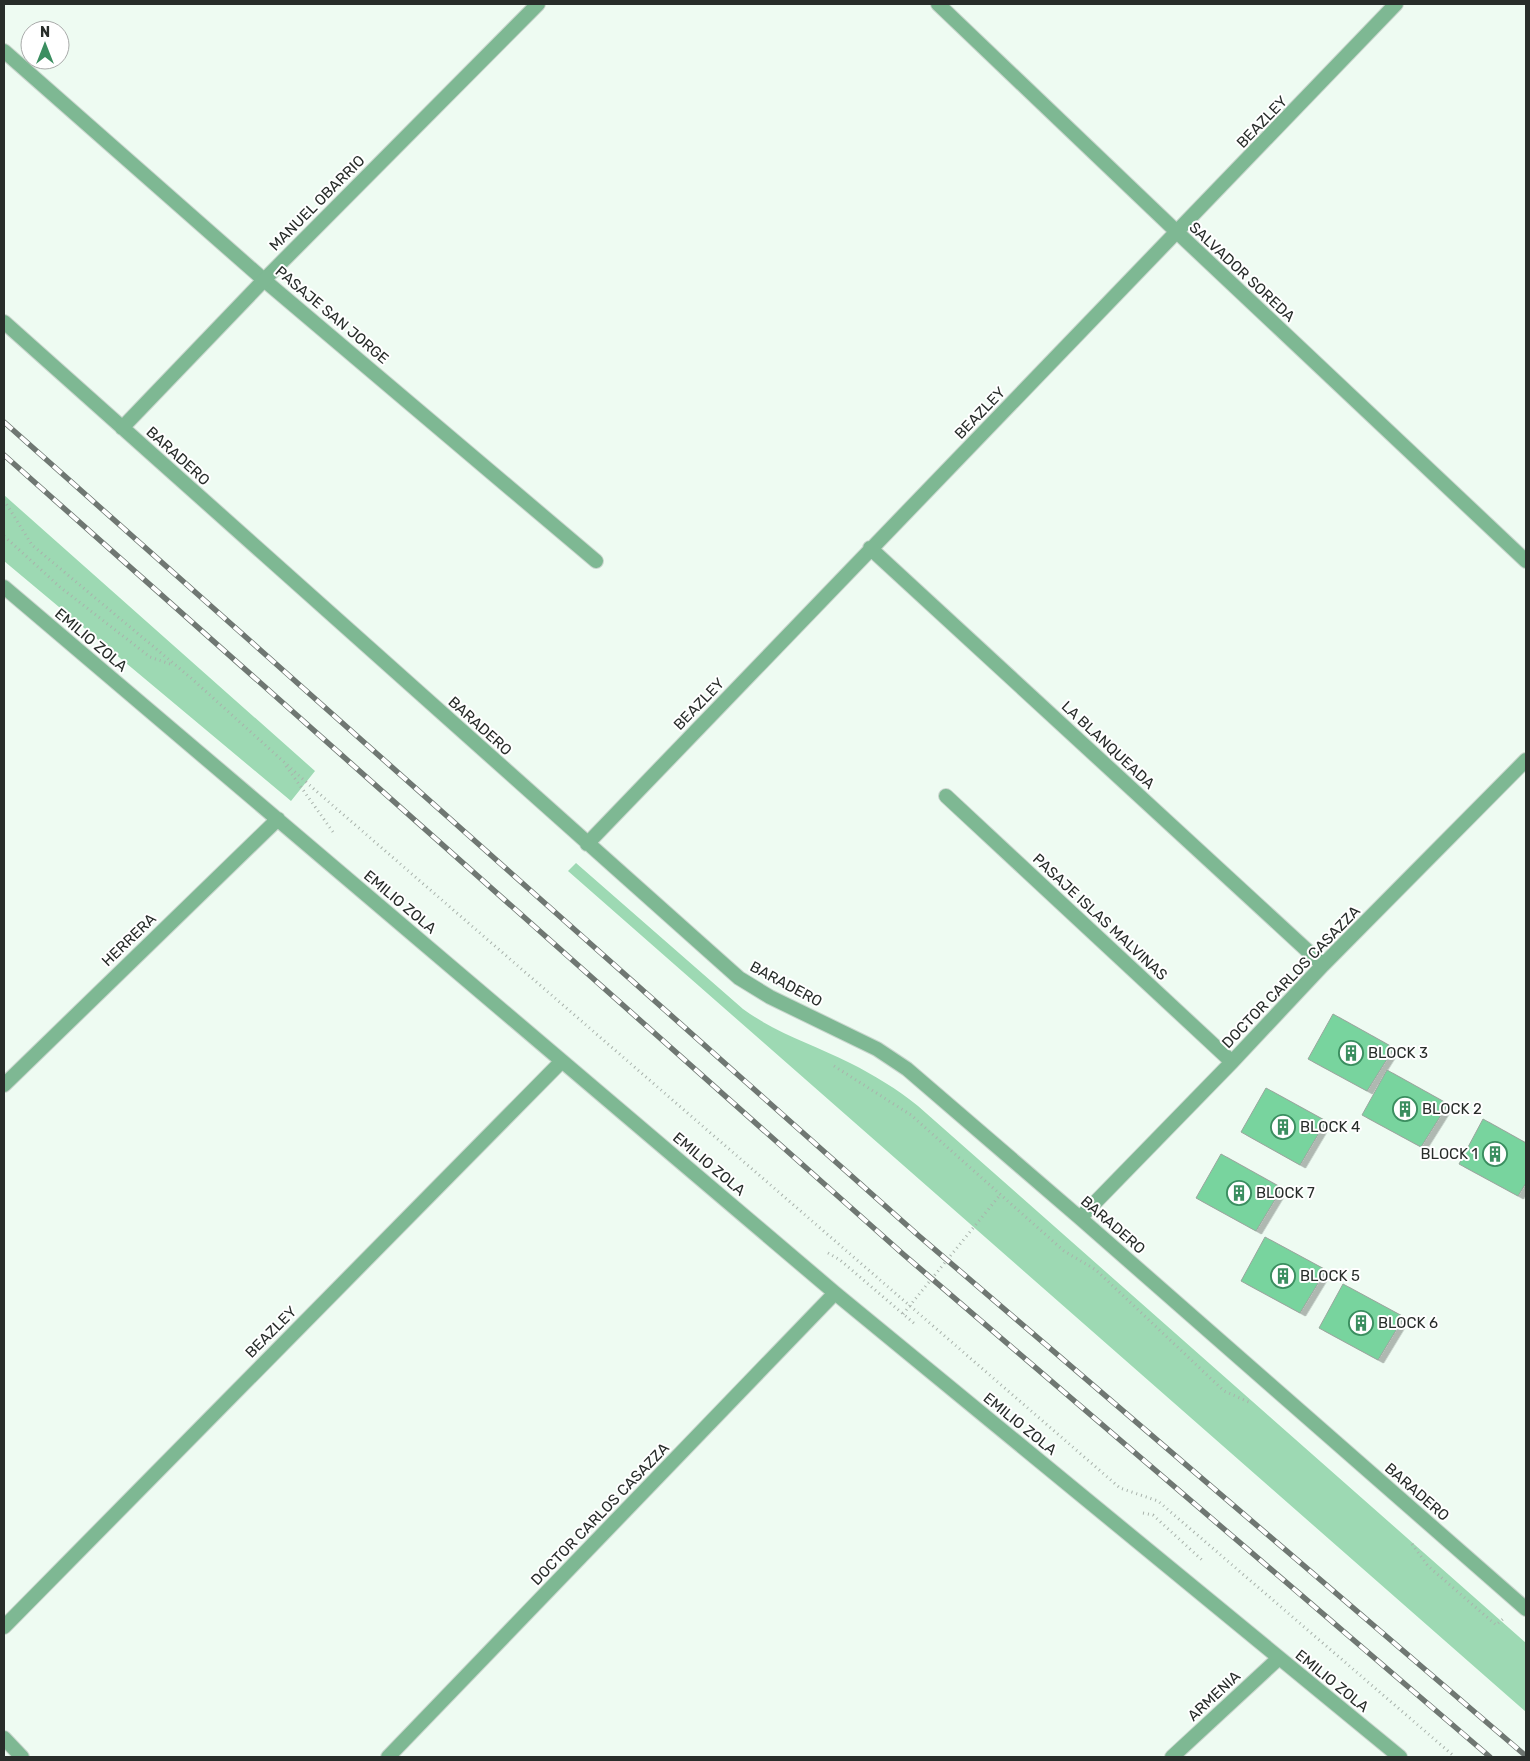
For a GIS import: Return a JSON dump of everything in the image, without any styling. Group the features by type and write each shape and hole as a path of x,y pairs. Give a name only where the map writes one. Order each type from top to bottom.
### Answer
{"street":[{"name":"MANUEL OBARRIO","path":"122,428 264,280 538,4"},
{"name":"SALVADOR SOREDA","path":"938,4 1526,562"},
{"name":"BEAZLEY","path":"587,844 870,548 1178,233 1396,4"},
{"name":"PASAJE SAN JORGE","path":"4,51 264,280 596,561"},
{"name":"BARADERO","path":"4,322 739,978 770,997 877,1049 894,1060 1080,1218 1523,1607"},
{"name":"LA BLANQUEADA","path":"870,548 1323,965"},
{"name":"EMILIO ZOLA","path":"4,587 835,1293 1400,1757"},
{"name":"DOCTOR CARLOS CASAZZA","path":"1080,1218 1232,1062 1323,965 1526,760"},
{"name":"PASAJE ISLAS MALVINAS","path":"946,796 1232,1062"},
{"name":"HERRERA","path":"4,1085 278,819"},
{"name":"BEAZLEY","path":"4,1627 562,1061"},
{"name":"DOCTOR CARLOS CASAZZA","path":"388,1757 835,1293"},
{"name":"ARMENIA","path":"1172,1757 1279,1658"},
{"path":"4,1738 22,1757"}],"path":[{"path":"4,500 32,545 176,666 1120,1488 1158,1501 1455,1757"},
{"path":"4,536 60,587 150,657 176,666"},
{"path":"283,761 335,836"},
{"path":"834,1066 911,1115 1064,1251 1096,1270 1224,1391 1249,1401 1256,1408"},
{"path":"903,1314 1000,1195"},
{"path":"827,1252 840,1260 918,1327"},
{"path":"1139,1512 1153,1515 1203,1561"},
{"path":"1408,1537 1428,1566 1496,1625 1523,1607"}],"green space":[{"path":"4,495 315,771 291,801 4,561"},
{"path":"576,863 743,1009 783,1033 868,1072 918,1106 1526,1643 1526,1712 568,871"}],"building":[{"name":"BLOCK 3","path":"1333,1014 1394,1048 1367,1091 1308,1059"},
{"name":"BLOCK 2","path":"1387,1070 1448,1104 1421,1147 1362,1115"},
{"name":"BLOCK 4","path":"1266,1088 1326,1121 1300,1165 1241,1132"},
{"name":"BLOCK 1","path":"1483,1119 1526,1143 1526,1183 1518,1196 1459,1164"},
{"name":"BLOCK 7","path":"1221,1154 1282,1188 1256,1231 1196,1198"},
{"name":"BLOCK 5","path":"1265,1237 1326,1270 1300,1313 1241,1281"},
{"name":"BLOCK 6","path":"1343,1284 1404,1317 1378,1360 1319,1328"}],"railway":[{"path":"4,422 919,1236 1526,1756"},
{"path":"4,455 903,1254 1490,1757"}],"place":[{"name":"BLOCK 3","path":"1351,1053"},
{"name":"BLOCK 2","path":"1405,1109"},
{"name":"BLOCK 4","path":"1283,1127"},
{"name":"BLOCK 1","path":"1495,1154"},
{"name":"BLOCK 7","path":"1239,1193"},
{"name":"BLOCK 5","path":"1283,1276"},
{"name":"BLOCK 6","path":"1361,1323"}]}
